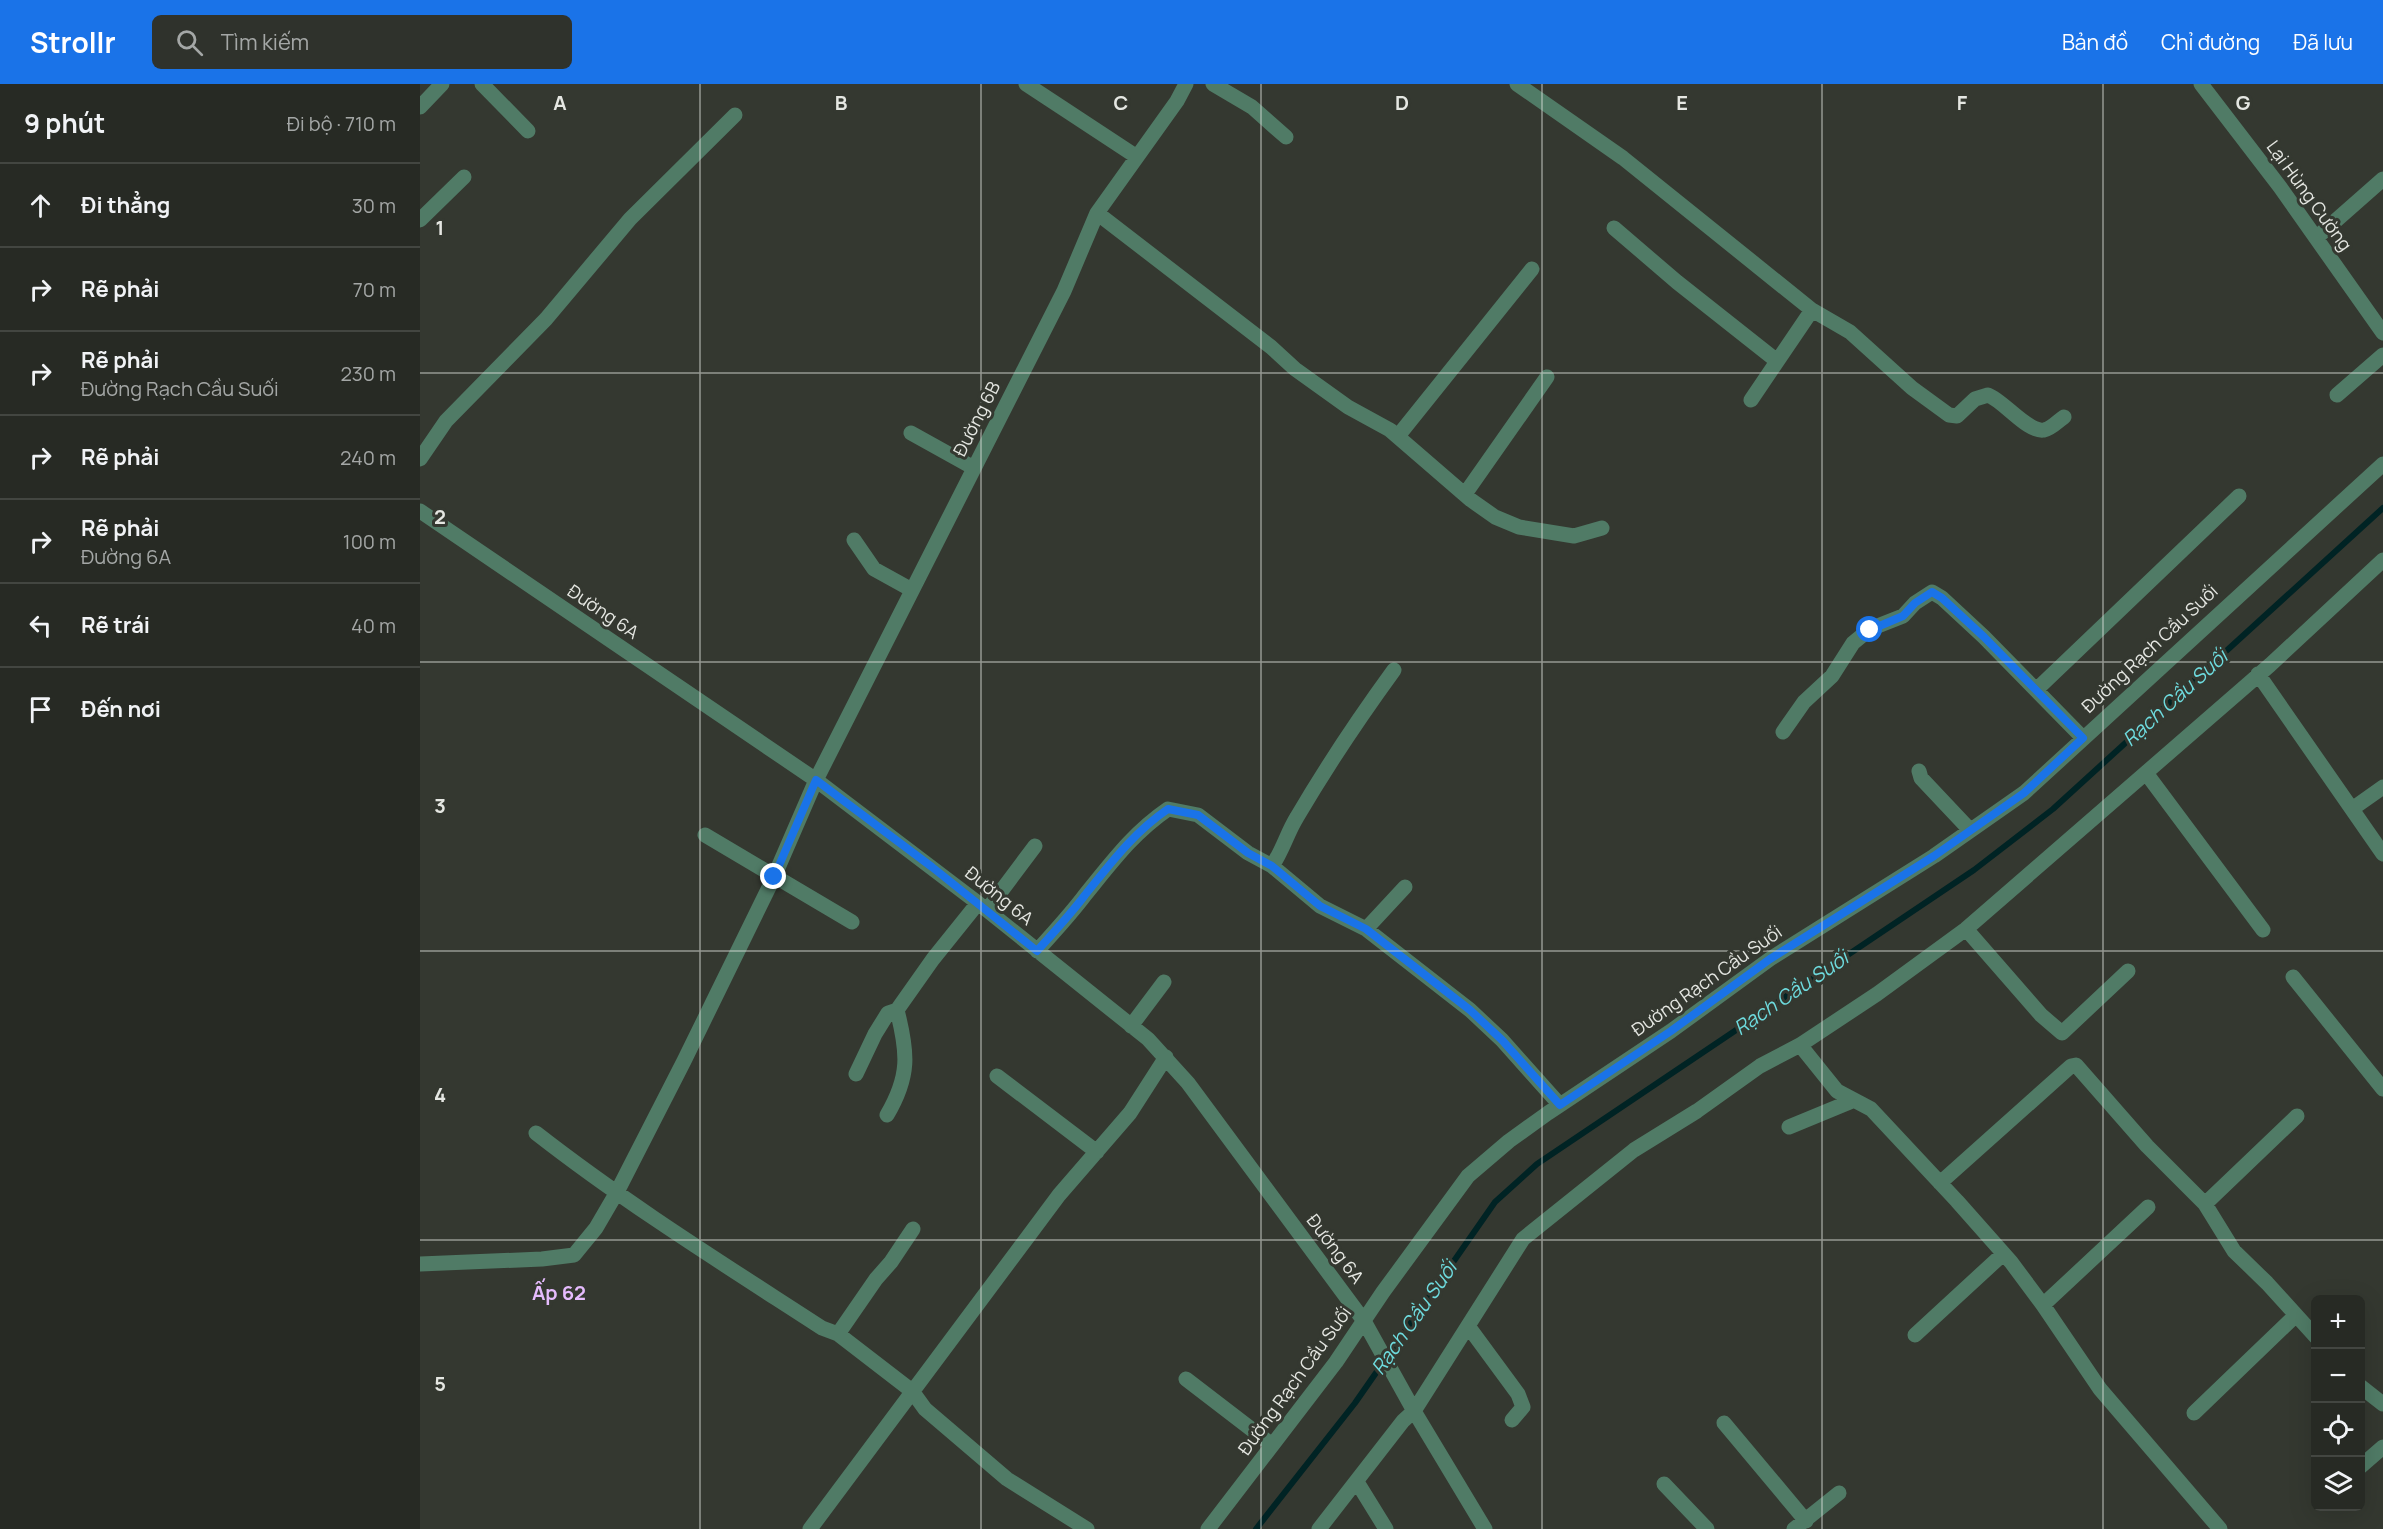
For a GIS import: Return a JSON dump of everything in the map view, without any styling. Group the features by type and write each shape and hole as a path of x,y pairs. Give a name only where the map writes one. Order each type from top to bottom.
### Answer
{"street":[{"path":"420,107 442,84"},
{"path":"482,84 528,130"},
{"path":"1026,84 1137,157"},
{"name":"Đường 6B","path":"420,1264 542,1259 574,1255 596,1228 684,1061 774,877 816,780 1064,291 1097,213 1177,101 1186,84"},
{"path":"1213,84 1252,107 1286,137"},
{"path":"1517,84 1615,152 1812,310 1850,332 1912,388 1949,415 1957,416 1975,399 1988,395 2010,409 2024,423 2039,430 2046,430 2064,417"},
{"name":"Lại Hùng Cường","path":"2200,84 2280,187 2383,333"},
{"path":"420,459 446,421 546,319 630,219 735,115"},
{"path":"420,220 464,177"},
{"path":"2316,238 2383,179"},
{"path":"1097,213 1270,347 1295,369 1348,407 1398,436 1495,518 1519,527 1574,536 1602,528"},
{"path":"1614,228 1677,282 1777,361"},
{"path":"1398,436 1532,269"},
{"path":"1751,400 1812,310"},
{"path":"2337,395 2383,355"},
{"path":"1465,494 1547,377"},
{"path":"910,433 974,468"},
{"name":"Đường Rạch Cầu Suối","path":"1208,1529 1367,1325 1468,1176 1509,1141 1671,1031 1770,959 1934,856 2024,793 2383,464"},
{"path":"2037,689 2239,496"},
{"name":"Đường 6A","path":"420,511 816,780 982,907 1166,1056 1367,1325 1412,1407 1485,1529"},
{"path":"854,540 874,569 912,590"},
{"path":"1319,1529 1403,1421 1468,1326 1522,1239 1634,1149 1697,1111 1760,1066 1800,1045 1877,994 1966,929 2146,773 2383,561"},
{"path":"1783,732 1804,702 1832,676 1853,643 1870,630 1903,616 1915,603 1932,592 1942,598 1984,637 2083,738"},
{"path":"1272,866 1281,854 1288,831 1340,744 1394,670"},
{"path":"2258,674 2383,854"},
{"path":"1919,771 1921,778 1970,830"},
{"path":"2146,773 2263,930"},
{"path":"2352,810 2383,787"},
{"path":"1037,951 1119,852 1149,822 1168,809 1198,815 1248,853 1272,866 1320,906 1366,929 1494,1032 1560,1105"},
{"path":"705,835 852,922"},
{"path":"856,1074 888,1013 897,1010 933,959 1035,846"},
{"path":"1366,929 1405,887"},
{"path":"1966,929 2041,1015 2062,1033 2128,971"},
{"path":"2293,977 2383,1089"},
{"path":"1131,1026 1164,982"},
{"path":"887,1115 901,1092 906,1055 897,1010"},
{"path":"1800,1045 1837,1091 1852,1101 1871,1109 2003,1254 2043,1305 2100,1389 2220,1529"},
{"path":"810,1529 1059,1195 1130,1113 1166,1056"},
{"path":"1940,1183 2074,1064 2147,1146 2205,1204 2234,1251 2311,1332"},
{"path":"997,1076 1097,1152"},
{"path":"1789,1127 1852,1101"},
{"path":"2205,1204 2297,1116"},
{"path":"536,1133 592,1177 822,1328 837,1334 912,1391 925,1409 1007,1479 1087,1529"},
{"path":"2043,1305 2148,1207"},
{"path":"837,1334 876,1279 891,1262 913,1228"},
{"path":"1915,1335 2003,1254"},
{"path":"2194,1413 2296,1315"},
{"path":"1468,1326 1518,1394 1523,1407 1512,1420"},
{"path":"1186,1379 1272,1445"},
{"path":"2365,1389 2383,1404"},
{"path":"1724,1423 1800,1525 1839,1493"},
{"path":"2365,1463 2383,1446"},
{"path":"1357,1482 1386,1529"},
{"path":"1664,1484 1707,1529"}],"waterway":[{"name":"Rạch Cầu Suối","path":"1256,1529 1355,1403 1495,1202 1537,1164 1974,870 2053,809 2383,508"}],"district":[{"name":"Ấp 62","path":"559,1293"}],"route":[{"path":"774,877 816,780 932,867 1037,951 1119,852 1149,822 1168,809 1198,815 1248,853 1264,860 1320,906 1366,929 1470,1010 1502,1040 1560,1105 1671,1031 1770,959 1934,856 2024,793 2083,738 1984,637 1942,598 1932,592 1915,603 1903,616 1870,630"}]}
